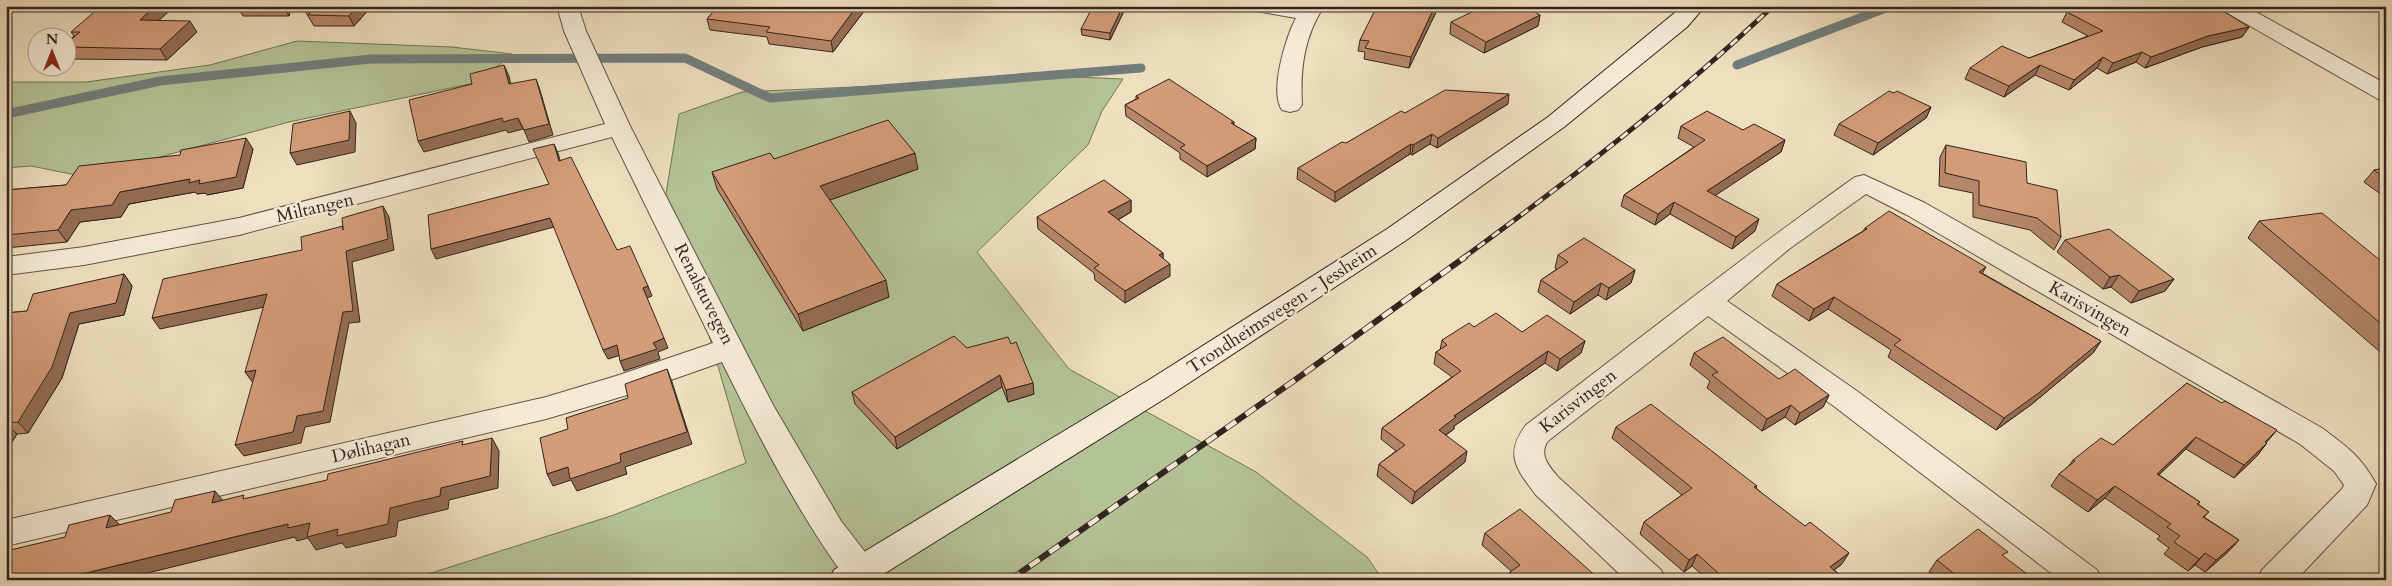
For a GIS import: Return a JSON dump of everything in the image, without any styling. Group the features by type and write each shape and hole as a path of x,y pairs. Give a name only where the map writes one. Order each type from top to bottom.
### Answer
{"street":[{"name":"Renalstuvegen","path":"567,6 575,31 619,128 760,408 853,575"},
{"path":"1257,6 1311,10 1296,42 1288,77 1290,105"},
{"name":"Trondheimsvegen - Jessheim","path":"853,575 1162,386 1396,235 1556,122 1679,22 1695,6"},
{"path":"2229,6 2386,94"},
{"name":"Miltangen","path":"6,266 102,253 271,218 361,197 619,128"},
{"name":"Karisvingen","path":"1649,580 1547,486 1535,470 1528,456 1529,442 1537,433 1708,302 1780,243 1864,183 1916,209 2312,436 2345,462 2360,484 2356,496 2274,580"},
{"path":"1708,302 1846,399 2085,580"},
{"name":"Dølihagan","path":"6,533 546,408 624,386 731,348"}],"green space":[{"path":"297,41 452,47 512,54 479,82 289,122 86,177 31,166 6,168 6,82 86,82 210,65"},
{"path":"1077,77 1123,79 1102,111 1088,145 977,252 1069,369 1256,472 1367,557 1383,580 409,580 611,516 746,463 704,318 665,200 679,114 742,92"}],"building":[{"path":"101,6 155,6 140,20 190,21 160,49 78,47 78,34 80,32 78,32 78,28 76,28"},
{"path":"317,6 357,6 349,16 308,15"},
{"path":"718,6 857,6 831,41 766,32 770,27 707,19"},
{"path":"1093,6 1123,6 1110,33 1081,29"},
{"path":"1377,6 1435,6 1411,57 1365,48 1369,41 1360,40"},
{"path":"1484,6 1524,6 1540,15 1486,42 1451,22"},
{"path":"2093,6 2215,6 2249,27 2208,36 2151,57 2142,52 2113,63 2103,57 2074,80 2040,65 2009,86 1970,68 2002,46 2029,58 2103,31 2067,12"},
{"path":"504,65 509,84 536,79 549,124 524,130 518,118 503,122 502,118 418,141 409,100 472,84 470,74"},
{"path":"1169,79 1234,122 1231,123 1256,138 1207,166 1180,148 1185,145 1125,105 1139,98 1136,96"},
{"path":"1445,90 1509,94 1438,138 1432,134 1413,145 1411,144 1335,192 1298,168 1342,142 1346,143 1401,111 1405,113"},
{"path":"1889,91 1894,93 1897,91 1931,107 1878,143 1839,124"},
{"path":"350,111 349,140 290,153 293,124"},
{"path":"1707,111 1743,130 1754,124 1785,140 1707,191 1759,219 1736,237 1674,202 1658,214 1624,195 1705,140 1681,126"},
{"path":"888,120 915,153 820,186 886,280 798,314 712,172 770,153 774,159"},
{"path":"246,138 236,177 199,184 200,180 189,183 190,179 120,192 112,205 71,210 58,230 6,235 6,190 66,185 79,166 180,155 181,150"},
{"path":"554,144 559,161 571,157 617,250 630,246 648,286 643,288 664,338 653,343 657,349 620,361 617,345 603,350 550,218 431,249 428,215 549,184 533,149"},
{"path":"1946,145 2026,162 2027,183 2057,190 2061,237 2037,218 1979,205 1979,181 1945,173"},
{"path":"2386,168 2386,179 2374,170"},
{"path":"1104,180 1131,200 1108,212 1163,253 1159,255 1170,264 1125,291 1094,268 1099,265 1037,217"},
{"path":"383,206 388,239 346,251 353,311 343,312 323,411 297,416 293,432 235,445 256,370 245,372 267,294 152,318 163,279 302,250 301,237 343,226 342,218"},
{"path":"1889,211 1986,267 1979,272 2101,341 2040,392 2004,418 1894,345 1901,340 1834,297 1814,309 1777,284 1867,229 1865,228"},
{"path":"2322,213 2386,265 2386,328 2259,221"},
{"path":"2109,229 2174,279 2139,291 2119,275 2110,277 2065,240"},
{"path":"1584,238 1635,270 1609,288 1601,283 1574,302 1541,280 1568,262 1558,255"},
{"path":"124,274 116,303 70,313 52,367 18,422 6,423 6,313 27,311 33,294"},
{"path":"1496,313 1522,332 1547,315 1585,341 1560,359 1548,351 1454,416 1456,417 1439,430 1467,451 1415,492 1379,464 1405,445 1382,428 1461,371 1436,352 1447,345 1442,340 1469,323 1474,327"},
{"path":"954,336 967,348 1008,337 1011,344 1016,342 1033,383 1006,390 1000,375 895,437 852,392"},
{"path":"1723,337 1779,379 1795,369 1829,395 1800,413 1791,405 1767,419 1712,375 1718,372 1694,353"},
{"path":"667,369 687,432 620,454 621,462 570,479 568,467 547,474 540,438 568,429 566,418 628,398 625,384"},
{"path":"2187,383 2222,403 2225,401 2277,430 2265,442 2267,443 2244,465 2196,437 2157,474 2200,502 2197,504 2209,512 2203,517 2239,540 2216,560 2205,553 2199,559 2174,542 2180,536 2167,527 2171,524 2115,486 2097,500 2059,474 2075,461 2073,460 2101,438 2113,445"},
{"path":"1651,404 1757,486 1754,487 1805,526 1810,522 1849,553 1830,567 1846,580 1726,580 1697,554 1689,560 1644,522 1692,488 1616,427"},
{"path":"492,438 490,476 441,488 440,496 390,508 388,524 337,536 338,529 307,537 310,523 288,528 288,524 57,580 6,580 6,551 65,537 69,525 110,515 106,528 171,512 175,500 215,491 212,503 244,495 243,499 327,480 328,474 463,441 462,445"},
{"path":"1520,509 1598,578 1596,580 1518,580 1510,572 1520,565 1485,533"},
{"path":"1978,529 2008,552 2002,555 2035,580 1962,580 1937,560"}],"waterway":[{"path":"1737,65 1891,6"},
{"path":"6,114 160,81 371,59 685,58 770,98 1141,68"}],"railway":[{"path":"1463,258 1622,137 1699,73 1773,6"},
{"path":"1010,580 1295,380 1465,257"}]}
